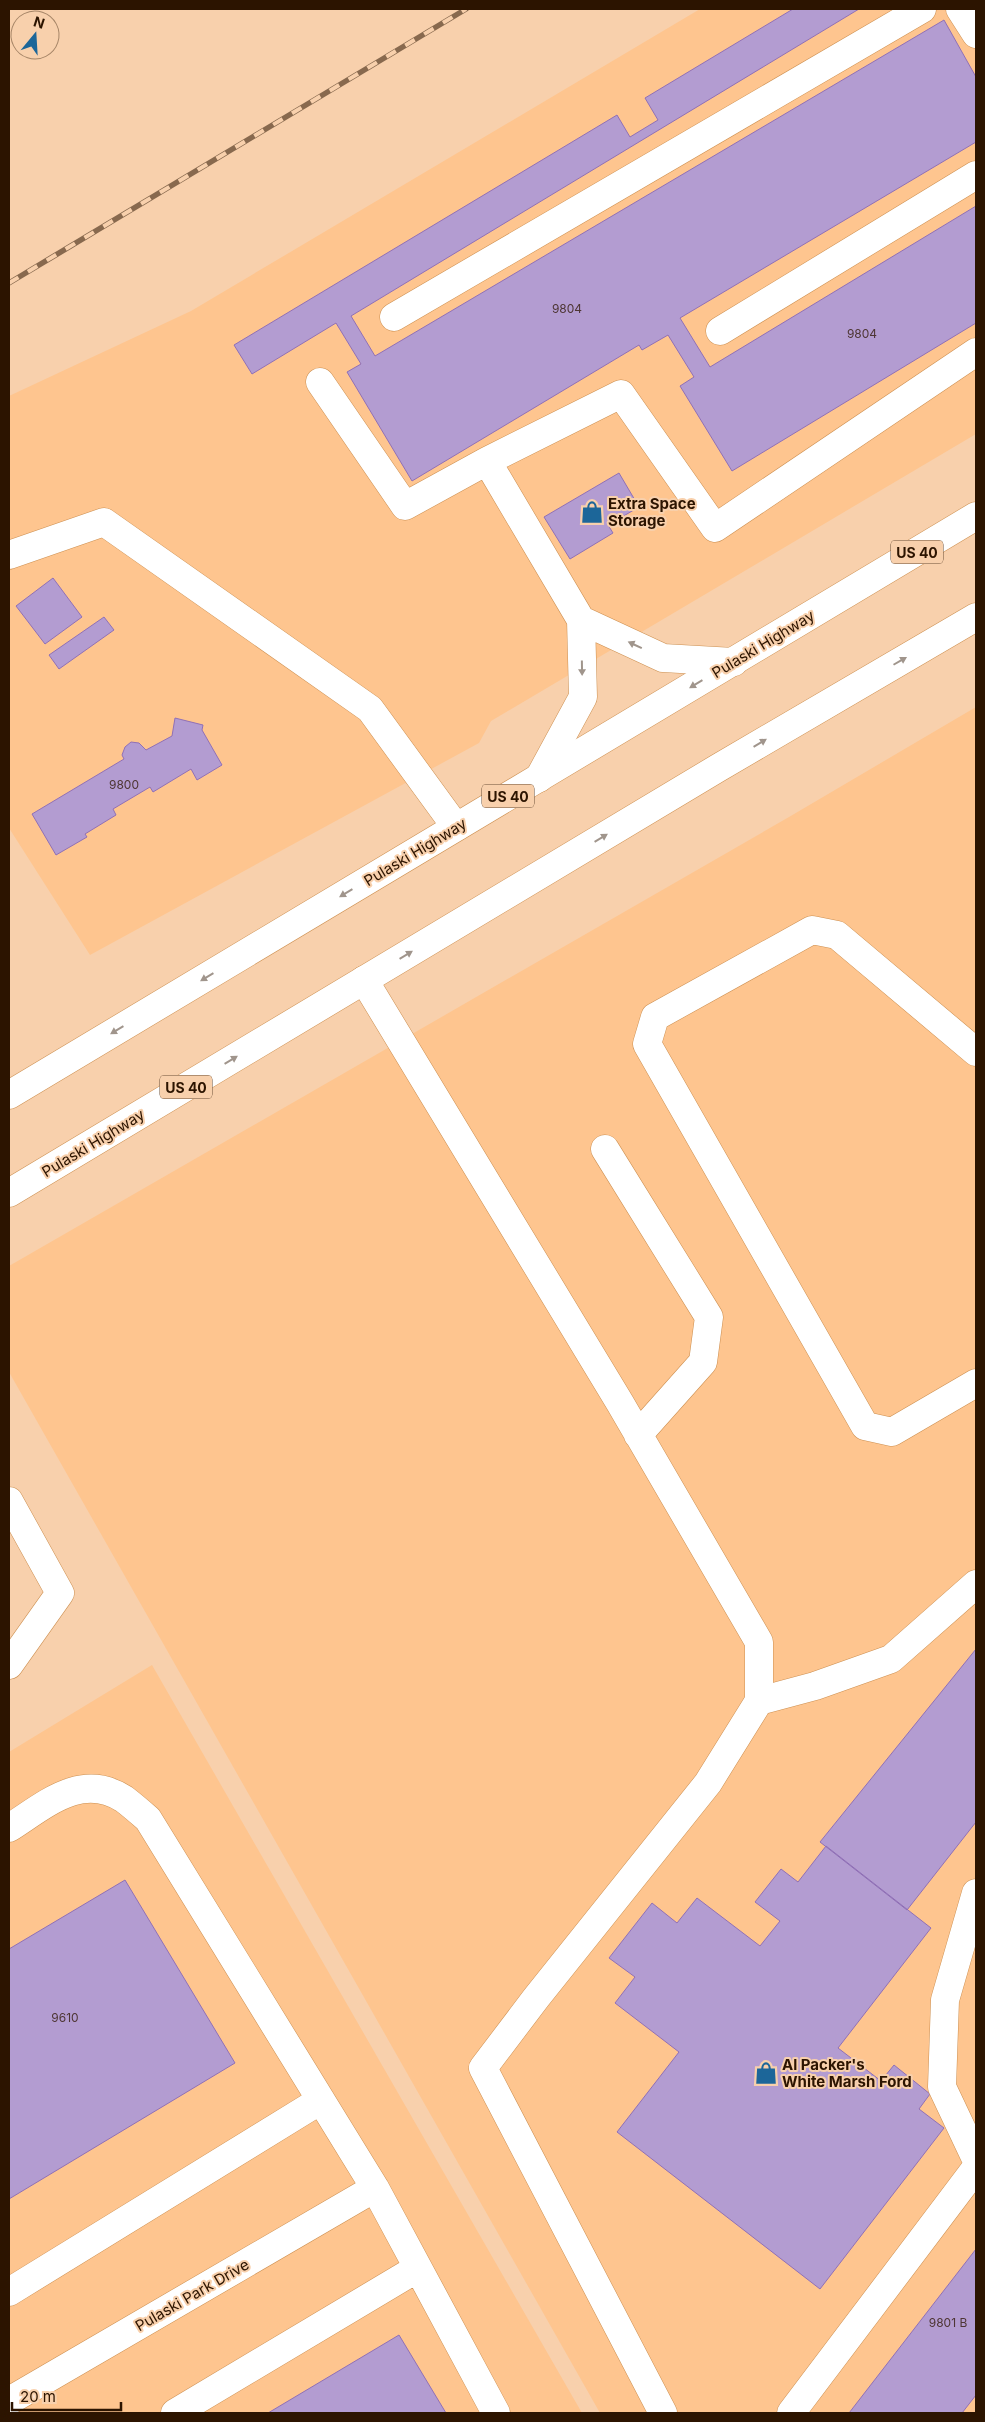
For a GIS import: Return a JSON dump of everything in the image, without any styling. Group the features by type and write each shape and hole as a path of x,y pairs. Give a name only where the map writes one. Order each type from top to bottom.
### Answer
{"main road":[{"path":"394,317 922,9"},
{"path":"960,9 976,34"},
{"path":"720,331 976,175"},
{"path":"320,382 405,506 487,460 620,394 715,528 976,352"},
{"path":"487,460 581,620 582,697 539,778"},
{"name":"Pulaski Highway","path":"9,1095 976,516"},
{"path":"9,555 104,522 370,708 456,827"},
{"name":"Pulaski Highway","path":"9,1193 718,768 976,616"},
{"path":"581,620 663,658 734,662"},
{"path":"976,1052 837,935 812,930 655,1017 647,1044 866,1426 892,1432 976,1383"},
{"path":"364,980 638,1435 759,1642 759,1700 708,1783 536,1998 483,2068 662,2413"},
{"path":"605,1149 709,1316 703,1362 638,1435"},
{"path":"9,1501 60,1593 9,1665"},
{"path":"759,1700 815,1686 891,1659 973,1592"},
{"path":"9,1828 58,1796 73,1790 101,1789 123,1798 148,1819 375,2188 496,2413"},
{"path":"976,1893 945,2000 942,2087 976,2159"},
{"path":"9,2292 321,2100"},
{"path":"791,2413 976,2168"},
{"name":"Pulaski Park Drive","path":"9,2401 375,2188"},
{"path":"175,2413 418,2268"}],"shaded area":[{"path":"700,9 976,9 976,434 491,721 479,743 90,955 9,828 9,396 191,311"},
{"path":"976,707 976,2413 600,2413 9,1372 9,1266 789,817"},
{"path":"152,1665 582,2413 9,2413 9,1752"}],"building":[{"path":"793,9 859,9 351,316 375,356 944,20 976,77 976,142 680,318 710,367 976,206 976,323 732,471 680,386 694,377 668,335 642,350 639,345 412,481 347,372 361,364 336,323 252,374 234,345 617,115 630,137 658,120 645,98"},
{"name":"Extra Space Storage","path":"619,473 639,507 608,525 613,533 570,559 544,517"},
{"path":"53,578 82,617 45,644 16,606"},
{"path":"104,617 114,630 59,669 49,655"},
{"path":"175,718 203,725 202,730 222,765 197,780 191,769 153,792 150,787 113,809 116,815 85,834 87,837 56,855 32,814 124,759 122,755 125,747 131,742 139,743 146,750 172,736"},
{"path":"976,1649 976,1822 907,1910 820,1842"},
{"name":"Al Packer's White Marsh Ford","path":"826,1846 931,1928 838,2048 881,2081 894,2065 930,2094 919,2109 944,2128 820,2289 617,2132 679,2052 615,2003 635,1977 609,1958 652,1903 677,1923 697,1898 760,1946 780,1921 755,1902 781,1869 798,1882"},
{"path":"125,1880 235,2063 9,2199 9,1949"},
{"path":"976,2249 976,2395 962,2413 849,2413"},
{"path":"399,2335 446,2413 268,2413"}],"railway":[{"path":"9,283 466,9"}],"place":[{"name":"Extra Space Storage","path":"592,512"},
{"name":"Al Packer's White Marsh Ford","path":"766,2073"}]}
